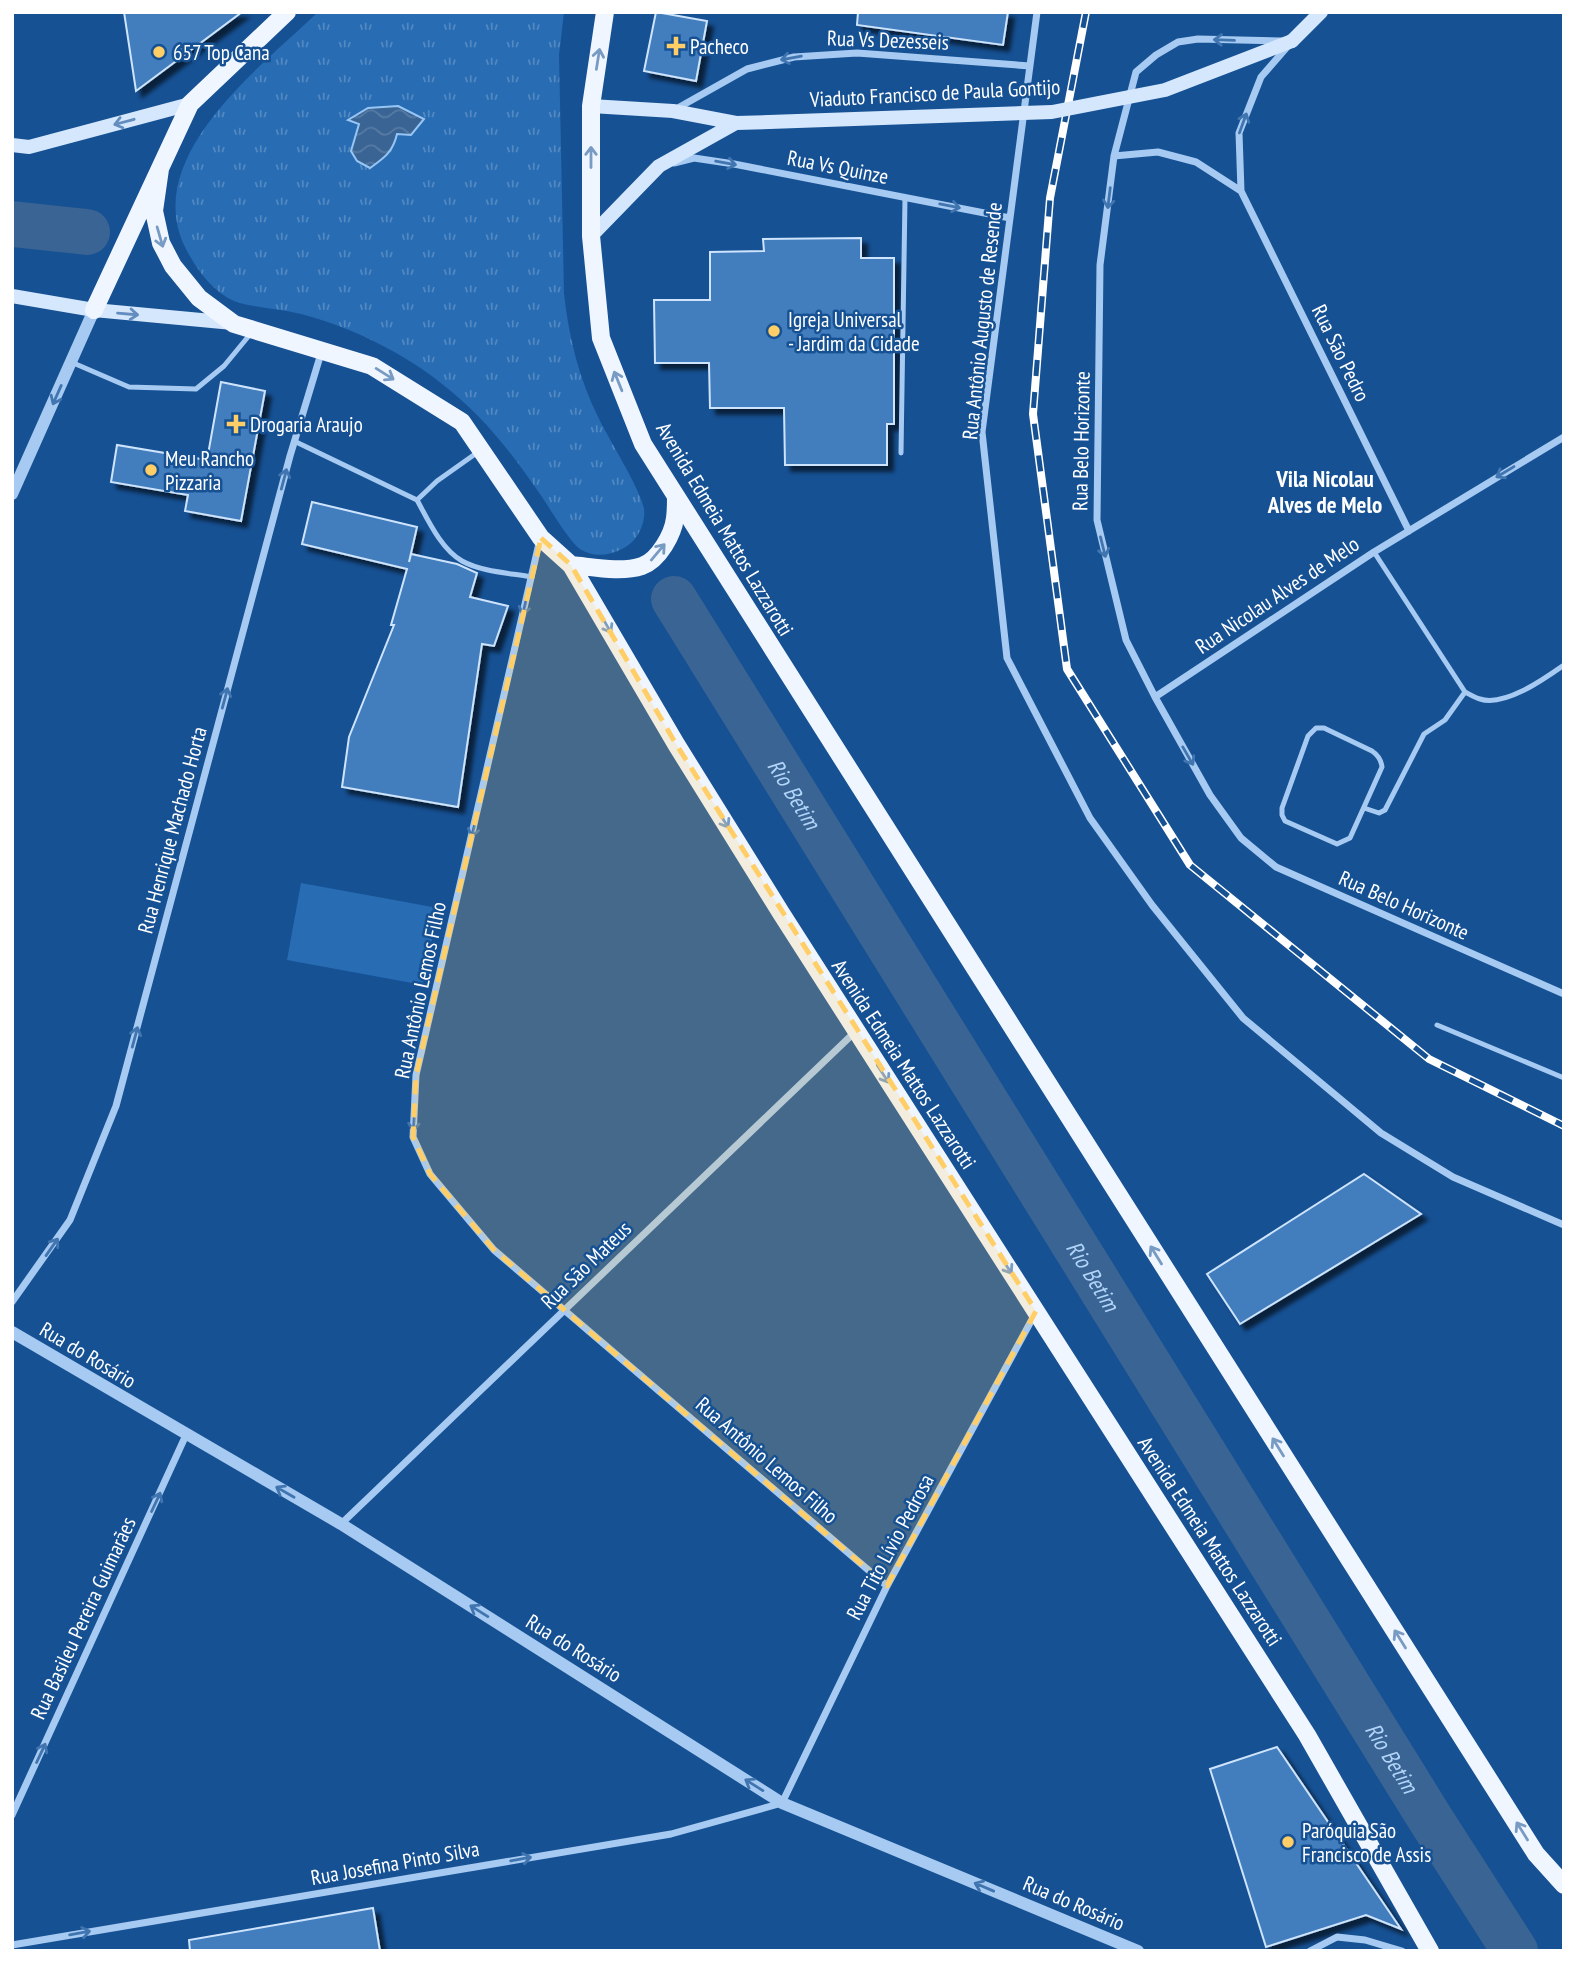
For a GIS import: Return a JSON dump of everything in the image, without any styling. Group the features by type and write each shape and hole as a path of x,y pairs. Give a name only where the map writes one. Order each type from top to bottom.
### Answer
{"main road":[{"path":"94,310 190,104 287,12"},
{"name":"Avenida Edmeia Mattos Lazzarotti","path":"606,12 591,106 591,236 601,338 643,444 1529,1842 1564,1885"},
{"path":"1292,41 1321,12"},
{"name":"Viaduto Francisco de Paula Gontijo","path":"591,106 673,111 736,123 1052,111 1165,90 1292,41"},
{"path":"12,145 29,147 190,104"},
{"name":"Viaduto Francisco de Paula Gontijo","path":"591,236 659,166 736,123"},
{"path":"160,169 154,211 157,230 166,254 199,298 234,324"},
{"path":"12,296 94,310 234,324"},
{"name":"Avenida Edmeia Mattos Lazzarotti","path":"234,324 372,366 462,422 541,538 571,565 676,744 856,1031 1307,1735 1426,1947"},
{"path":"571,565 632,568 650,562 668,540 675,519 676,496"}],"street":[{"name":"Rua Antônio Augusto de Resende","path":"1037,12 982,432 1007,658 1090,818 1152,905 1243,1018 1381,1133 1453,1177 1564,1225"},
{"name":"Rua Belo Horizonte","path":"1292,41 1198,39 1178,42 1156,55 1136,72 1114,156 1100,265 1097,520 1126,640 1210,795 1241,838 1276,867 1564,994"},
{"name":"Rua São Pedro","path":"1292,41 1262,77 1239,133 1241,191 1409,531"},
{"name":"Rua Vs Dezesseis","path":"673,111 747,69 794,57 857,53 1030,66"},
{"path":"12,137 29,147"},
{"path":"1114,156 1158,152 1196,162 1241,191"},
{"name":"Rua Vs Quinze","path":"659,166 694,158 1010,218"},
{"path":"12,494 94,310"},
{"name":"Rua Henrique Machado Horta","path":"12,1303 71,1220 116,1106 322,349"},
{"name":"Rua Nicolau Alves de Melo","path":"1155,697 1374,552 1564,437"},
{"name":"Rua Antônio Lemos Filho","path":"541,538 416,1075 412,1137 430,1174 494,1250 887,1586"},
{"name":"Rua São Mateus","path":"341,1524 856,1031"},
{"name":"Rua Tito Lívio Pedrosa","path":"782,1803 887,1586 1036,1311"},
{"name":"Rua do Rosário","path":"12,1332 341,1524 782,1803 1138,1951"},
{"name":"Rua Basileu Pereira Guimarães","path":"12,1815 186,1435"},
{"name":"Rua Josefina Pinto Silva","path":"12,1945 671,1834 782,1803"},
{"path":"1310,1951 1337,1937 1365,1940 1402,1951"}],"lane":[{"path":"901,453 905,198"},
{"path":"71,362 129,387 196,389 224,366 254,329"},
{"path":"295,441 417,500 435,533 460,559 481,567 532,577"},
{"path":"417,500 437,481 481,450"},
{"path":"1374,552 1465,691 1482,700 1505,699 1564,665"},
{"path":"1364,808 1379,813 1385,810 1424,734 1444,720 1465,691"},
{"path":"1316,727 1324,728 1378,756 1382,767 1364,808 1350,838 1337,844 1285,821 1282,816 1282,808 1308,736 1316,727"},
{"path":"1437,1024 1564,1078"}],"highlighted area":[{"path":"541,538 571,565 676,744 1036,1311 887,1586 494,1250 430,1174 413,1137 416,1075"}],"green space":[{"path":"318,12 564,12 559,55 564,294 580,373 599,419 634,484 644,509 644,519 638,534 628,546 600,555 586,552 575,545 519,465 488,427 461,400 420,368 351,331 294,312 234,301 212,285 189,255 176,213 179,180 193,147 214,116 239,87"},
{"path":"301,883 438,908 423,985 287,960"}],"water":[{"path":"398,106 424,119 411,135 397,134 387,154 370,168 357,161 351,151 359,124 348,120 368,108"}],"building":[{"name":"657 Top Cana","path":"124,12 242,12 136,91"},
{"name":"Pacheco","path":"656,12 707,21 696,81 644,71"},
{"path":"858,12 1008,12 1003,45 857,25"},
{"name":"Igreja Universal - Jardim da Cidade","path":"861,238 861,258 894,258 894,424 887,424 887,465 785,465 784,408 710,408 709,363 655,363 654,300 710,300 710,252 764,251 763,239"},
{"name":"Drogaria Araujo","path":"221,382 265,391 241,521 185,511 188,495 111,482 117,445 207,460"},
{"path":"312,502 417,527 409,562 411,554 457,564 477,573 470,597 508,606 494,646 482,644 458,807 342,787 349,737 394,625 391,625 407,569 302,544"},
{"path":"1364,1174 1421,1214 1240,1324 1207,1274"},
{"name":"Paróquia São Francisco de Assis","path":"1277,1747 1401,1929 1366,1915 1266,1947 1210,1769"},
{"path":"373,1908 380,1951 190,1951 189,1940"}],"waterway":[{"name":"Rio Betim","path":"12,224 87,232"},
{"name":"Rio Betim","path":"674,599 1431,1820 1515,1951"}],"railway":[{"path":"1086,12 1050,198 1033,414 1067,669 1190,865 1429,1059 1564,1126"}],"place":[{"name":"Pacheco","path":"676,46"},
{"name":"657 Top Cana","path":"159,52"},
{"name":"Igreja Universal - Jardim da Cidade","path":"774,331"},
{"name":"Drogaria Araujo","path":"236,424"},
{"name":"Meu Rancho Pizzaria","path":"151,470"},
{"name":"Paróquia São Francisco de Assis","path":"1288,1842"}],"district":[{"name":"Vila Nicolau Alves de Melo","path":"1325,491"}]}
